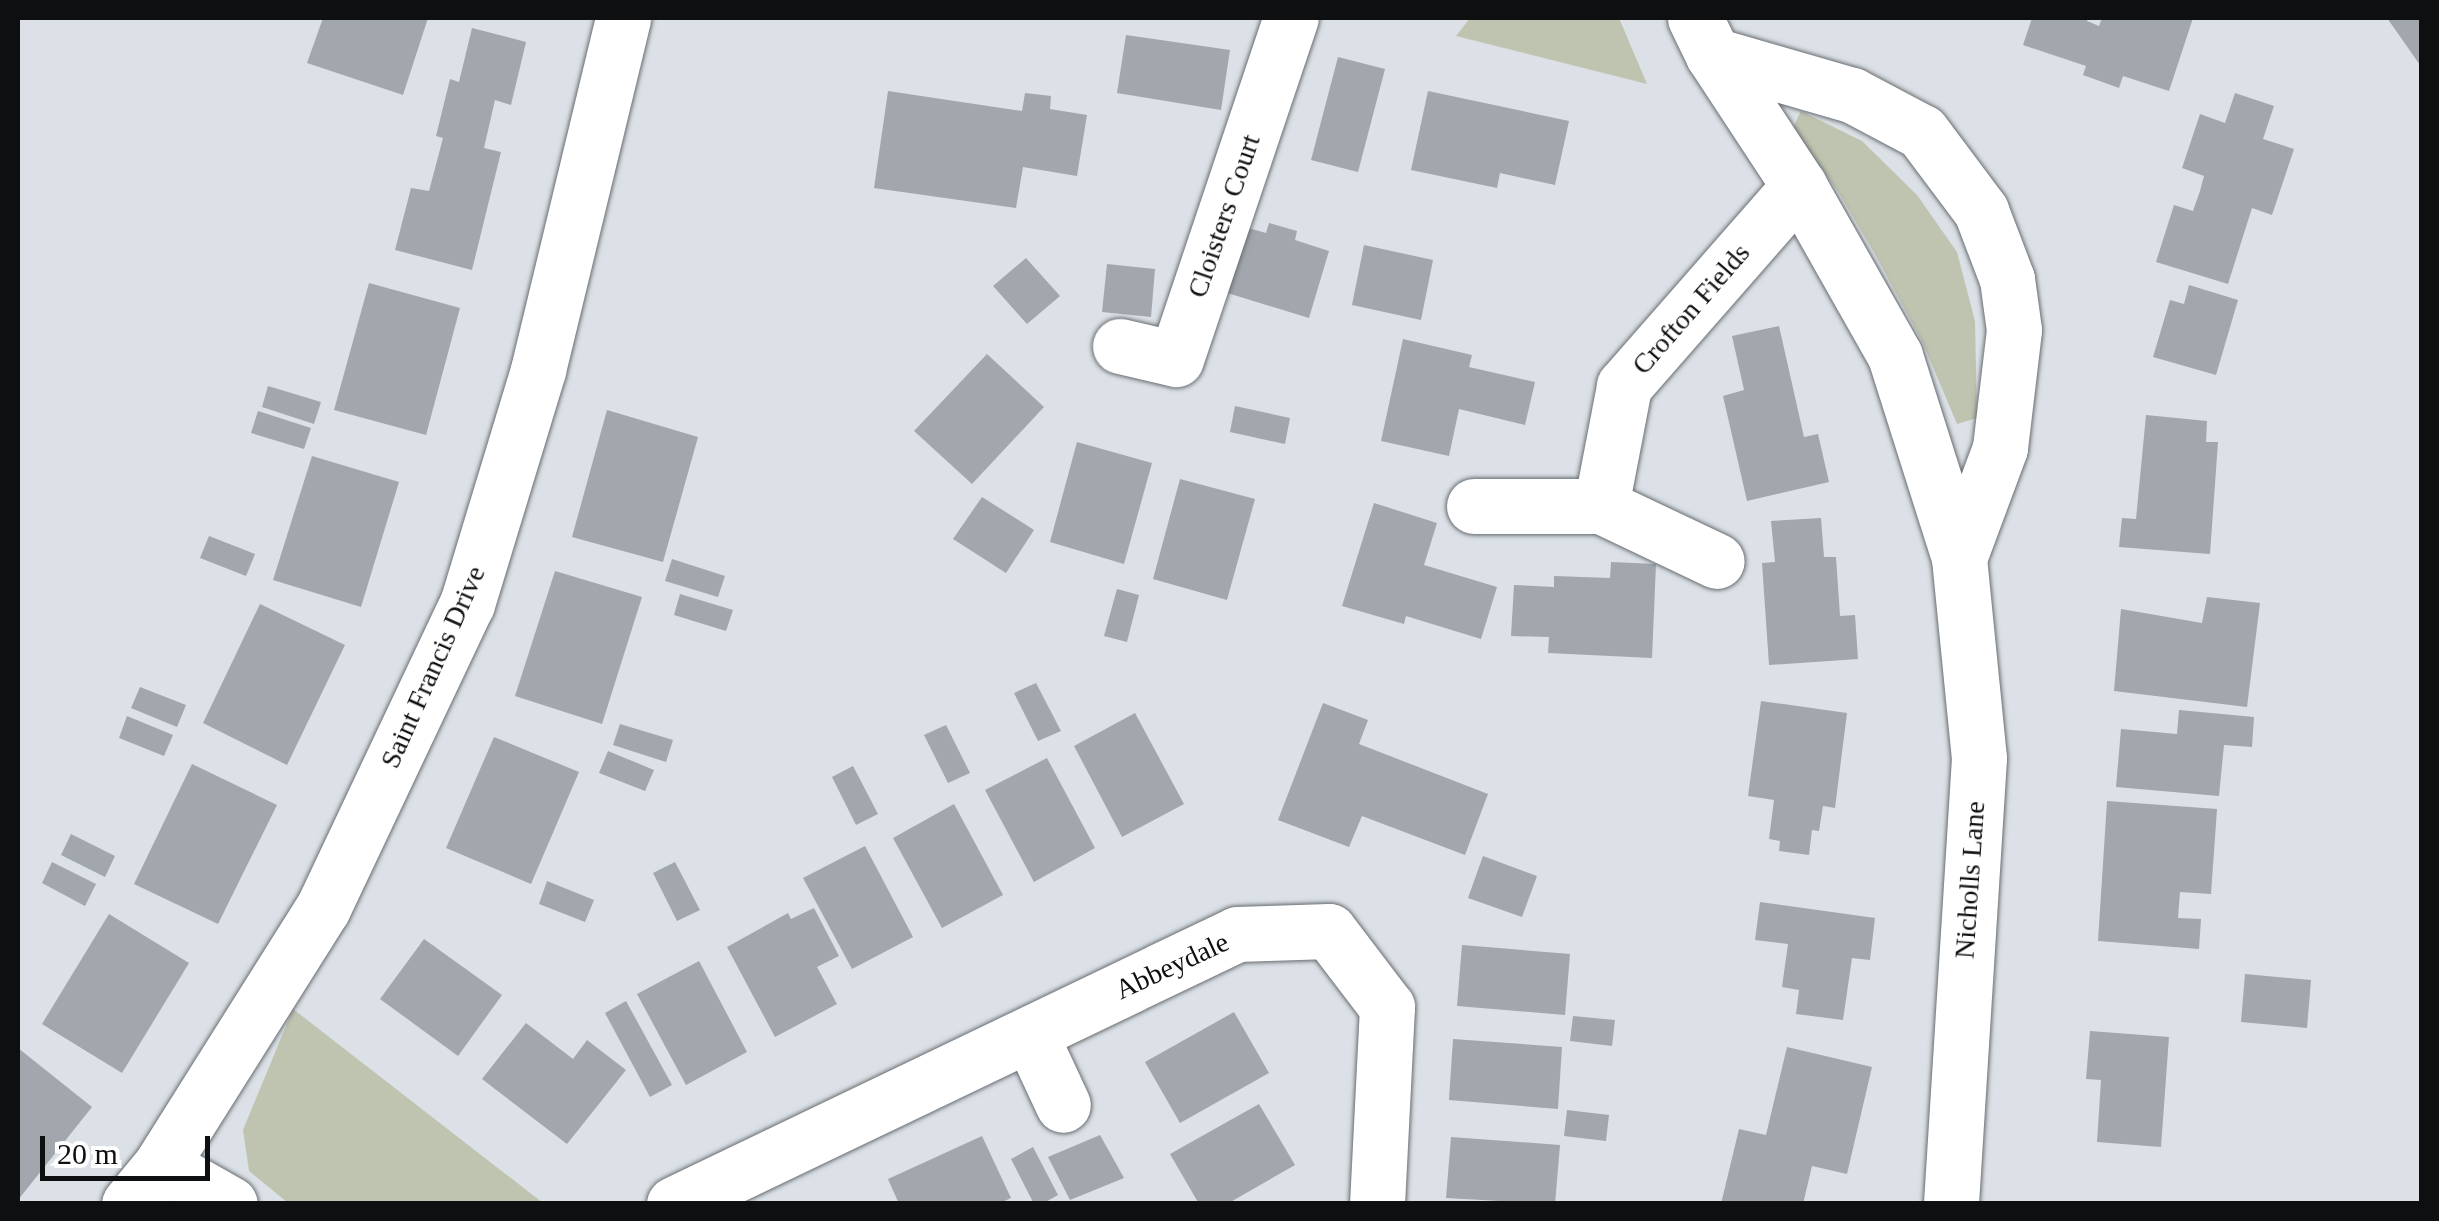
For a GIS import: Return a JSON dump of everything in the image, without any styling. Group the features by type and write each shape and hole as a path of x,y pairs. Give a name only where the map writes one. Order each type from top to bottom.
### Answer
{"street":[{"name":"Saint Francis Drive","path":"145,1184 323,908 467,604 538,370 623,18"},
{"name":"Cloisters Court","path":"1120,346 1176,359 1291,18"},
{"name":"Nicholls Lane","path":"1704,36 1799,186 1895,356 1959,558 1979,758 1951,1204"},
{"name":"Nicholls Lane","path":"1704,36 1852,95 1922,132 1982,211 2007,279 2014,330 2000,448 1959,558"},
{"name":"Crofton Fields","path":"1601,506 1624,386 1799,186"},
{"path":"1474,506 1601,506 1716,560"},
{"name":"Abbeydale","path":"674,1204 1237,934 1329,930 1387,1007 1377,1204"},
{"path":"1030,1034 1063,1105"},
{"path":"145,1184 230,1204"}],"green space":[{"path":"1470,18 1619,18 1647,84 1456,36"},
{"path":"1801,111 1862,141 1917,195 1957,252 1975,321 1977,418 1957,424 1922,341 1876,256 1839,193 1793,128"},
{"path":"293,1009 543,1203 288,1203 249,1171 243,1130"}],"building":[{"path":"323,18 428,18 403,95 307,63"},
{"path":"2032,18 2088,18 2087,21 2099,26 2102,18 2193,18 2169,91 2123,76 2119,88 2083,75 2086,66 2023,45"},
{"path":"2387,18 2422,18 2422,68 2399,35"},
{"path":"472,28 526,42 511,105 495,100 484,148 501,152 472,270 395,250 411,188 429,191 443,138 436,136 450,79 459,82"},
{"path":"1126,35 1230,50 1221,110 1117,93"},
{"path":"1338,57 1385,69 1358,172 1311,160"},
{"path":"888,91 1022,111 1025,93 1051,96 1050,109 1087,115 1077,176 1023,167 1016,208 874,188"},
{"path":"1428,91 1569,121 1555,185 1500,173 1497,188 1411,170"},
{"path":"2235,93 2274,106 2263,139 2294,149 2272,215 2252,208 2228,284 2156,262 2174,205 2193,211 2200,191 2204,176 2182,168 2200,114 2225,123"},
{"path":"1269,223 1297,231 1295,240 1329,251 1309,318 1221,291 1241,226 1266,233"},
{"path":"1364,245 1433,260 1421,320 1352,305"},
{"path":"1026,258 1060,296 1027,324 993,286"},
{"path":"1107,264 1155,269 1151,317 1102,312"},
{"path":"369,283 460,308 426,435 334,410"},
{"path":"2189,285 2238,300 2216,375 2153,357 2170,300 2184,304"},
{"path":"1779,326 1804,437 1818,434 1829,482 1747,501 1723,396 1744,390 1732,336"},
{"path":"1403,339 1472,355 1469,367 1535,382 1525,425 1459,409 1449,456 1381,441"},
{"path":"987,354 1044,407 972,484 914,431"},
{"path":"268,386 321,402 314,424 262,407"},
{"path":"1235,406 1290,418 1285,444 1230,432"},
{"path":"607,410 698,437 663,562 572,537"},
{"path":"258,411 311,428 304,449 251,433"},
{"path":"2146,415 2207,421 2206,442 2218,442 2210,554 2119,547 2122,518 2136,519"},
{"path":"1077,442 1152,463 1124,564 1050,542"},
{"path":"312,456 399,482 361,607 273,580"},
{"path":"1180,479 1255,499 1227,600 1153,579"},
{"path":"982,497 1034,530 1006,573 953,539"},
{"path":"1374,503 1437,523 1424,565 1497,587 1481,639 1406,616 1404,624 1342,606"},
{"path":"1821,518 1824,557 1836,557 1840,616 1855,615 1858,659 1769,665 1762,563 1775,562 1771,521"},
{"path":"209,536 255,554 246,576 200,558"},
{"path":"672,559 725,576 718,597 665,581"},
{"path":"1611,562 1656,564 1652,658 1548,653 1549,637 1511,636 1514,585 1554,587 1554,576 1610,578"},
{"path":"555,571 642,597 602,724 515,696"},
{"path":"1117,589 1139,595 1127,642 1104,636"},
{"path":"680,594 733,610 726,631 674,615"},
{"path":"2207,597 2260,603 2247,707 2114,691 2121,609 2202,623"},
{"path":"260,604 345,645 287,765 203,723"},
{"path":"1036,683 1061,731 1038,741 1014,693"},
{"path":"140,687 186,705 177,727 131,708"},
{"path":"1761,701 1847,713 1835,808 1823,806 1819,831 1812,830 1809,855 1779,851 1780,841 1769,839 1774,800 1748,796"},
{"path":"1323,703 1368,720 1359,744 1488,794 1465,855 1362,816 1349,847 1278,820"},
{"path":"2179,710 2254,717 2252,747 2224,745 2219,796 2116,787 2121,729 2177,734"},
{"path":"1135,713 1184,804 1122,837 1074,746"},
{"path":"127,716 173,735 164,756 119,738"},
{"path":"620,724 673,740 666,762 613,745"},
{"path":"946,725 970,773 948,783 924,735"},
{"path":"494,737 579,772 531,884 446,848"},
{"path":"608,751 654,770 645,791 599,773"},
{"path":"1047,758 1095,848 1034,882 985,790"},
{"path":"192,764 277,805 218,924 134,884"},
{"path":"853,766 878,814 856,825 832,777"},
{"path":"2107,801 2217,809 2211,894 2180,892 2178,918 2201,919 2199,949 2098,941"},
{"path":"954,804 1003,895 942,928 893,838"},
{"path":"71,834 115,856 105,877 61,855"},
{"path":"865,846 913,937 852,969 803,878"},
{"path":"1483,856 1537,876 1522,917 1468,898"},
{"path":"52,862 96,884 85,906 42,883"},
{"path":"675,862 700,910 677,921 653,873"},
{"path":"547,881 594,900 585,922 539,904"},
{"path":"1760,902 1875,918 1870,960 1852,958 1843,1020 1796,1014 1799,990 1782,987 1788,944 1755,940"},
{"path":"814,908 839,956 817,967 837,1004 775,1037 727,947 788,913 791,919"},
{"path":"109,914 189,963 122,1073 42,1024"},
{"path":"424,939 502,995 458,1056 380,999"},
{"path":"1462,945 1570,954 1565,1015 1457,1006"},
{"path":"699,961 747,1052 686,1085 637,994"},
{"path":"2245,974 2311,980 2307,1028 2241,1022"},
{"path":"626,1001 672,1085 650,1097 605,1013"},
{"path":"1234,1012 1269,1073 1180,1123 1145,1062"},
{"path":"1573,1016 1615,1020 1612,1046 1570,1041"},
{"path":"526,1023 573,1059 587,1040 626,1070 567,1144 482,1079"},
{"path":"2090,1031 2169,1037 2161,1147 2097,1142 2101,1080 2086,1079"},
{"path":"1453,1039 1562,1047 1558,1109 1449,1100"},
{"path":"1787,1047 1872,1067 1847,1174 1812,1166 1803,1204 1721,1204 1739,1129 1766,1135"},
{"path":"18,1048 92,1107 18,1200"},
{"path":"1259,1104 1295,1165 1227,1204 1199,1204 1170,1154"},
{"path":"1567,1110 1609,1115 1606,1141 1564,1136"},
{"path":"1100,1135 1124,1178 1070,1200 1048,1157"},
{"path":"982,1136 1011,1198 998,1204 899,1204 888,1179"},
{"path":"1451,1137 1560,1145 1555,1204 1446,1198"},
{"path":"1033,1147 1058,1195 1042,1204 1034,1204 1011,1159"}]}
